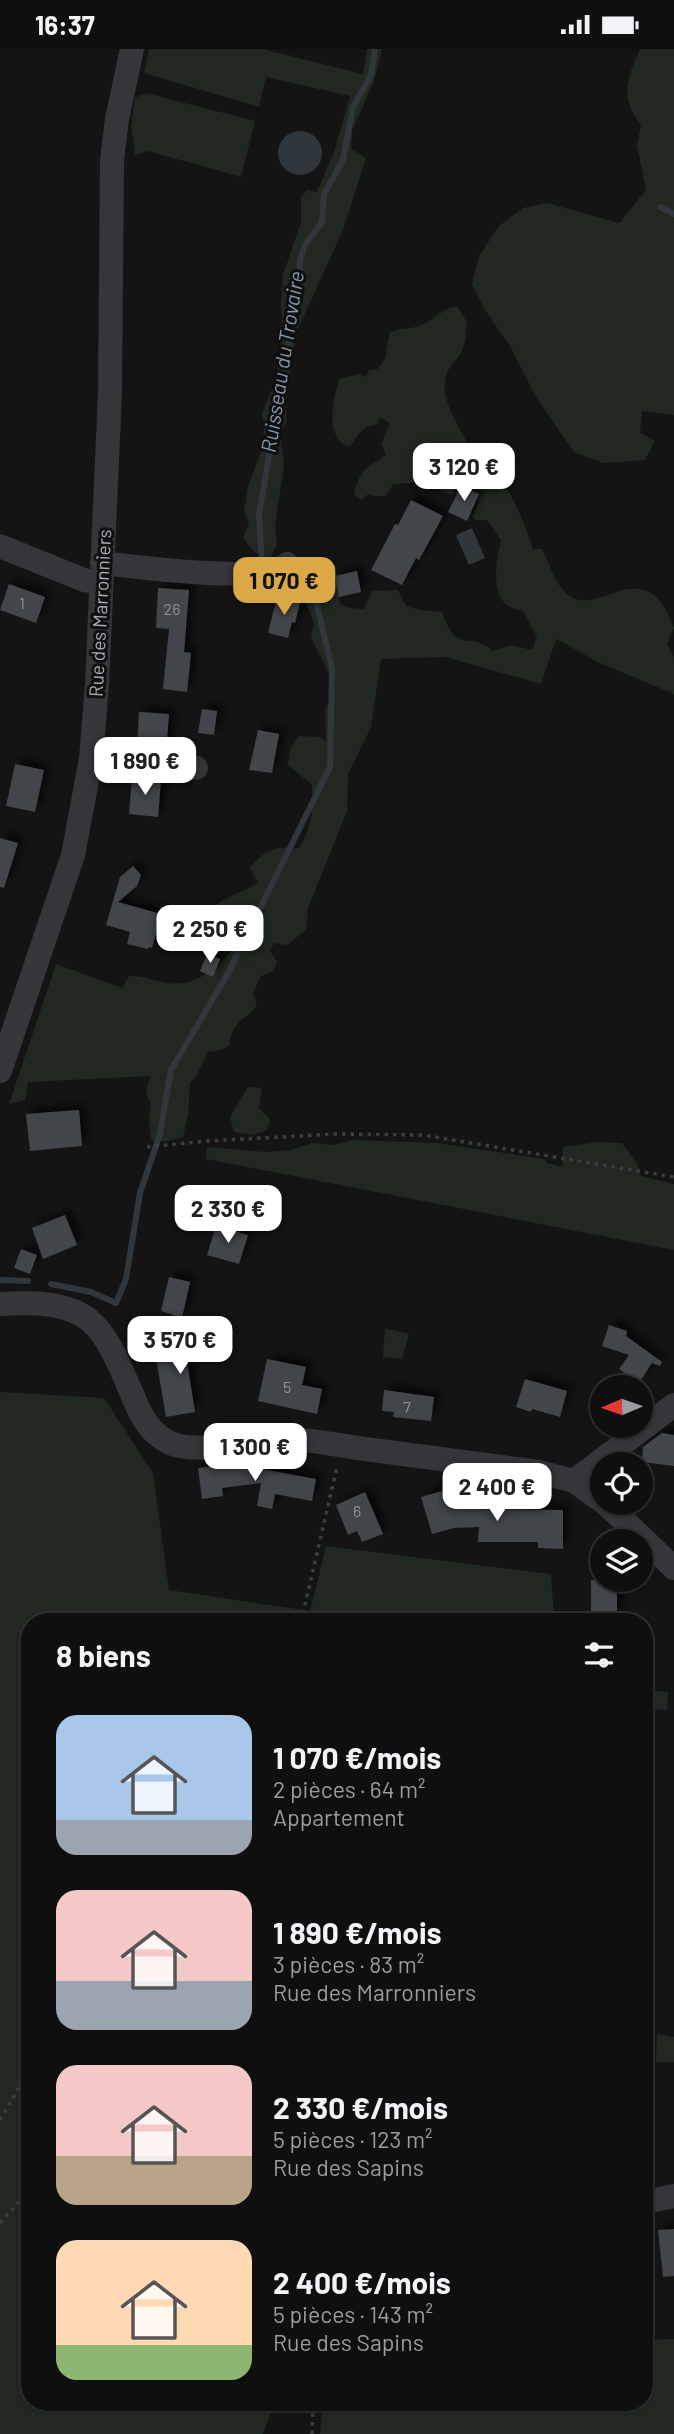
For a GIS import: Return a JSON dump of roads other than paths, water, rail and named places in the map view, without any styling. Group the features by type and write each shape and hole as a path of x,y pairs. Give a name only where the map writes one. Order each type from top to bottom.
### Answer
{"street":[{"name":"Rue des Marronniers","path":"0,1070 73,855 91,759 110,393 112,159 117,119 132,49"},
{"path":"0,546 84,580 101,573 247,574 280,570 287,564"},
{"path":"91,759 196,768"},
{"path":"0,1304 34,1302 60,1305 96,1324 113,1348 142,1418 158,1437 174,1444 198,1447 289,1439 539,1472 574,1481 590,1492"},
{"path":"574,1481 674,1405"},
{"path":"618,1515 674,1569"},
{"path":"653,2200 674,2196"}],"waterway":[{"name":"Ruisseau du Trovaire","path":"262,565 259,514 299,284 300,260 305,245 322,222 324,194 343,160 353,107 371,75 375,49"},
{"path":"660,207 674,214"},
{"name":"Ruisseau du Trovaire","path":"51,1284 91,1292 116,1303 126,1279 140,1193 160,1134 171,1070 227,975 330,767 332,669 310,576"},
{"path":"0,1280 28,1281"}]}
